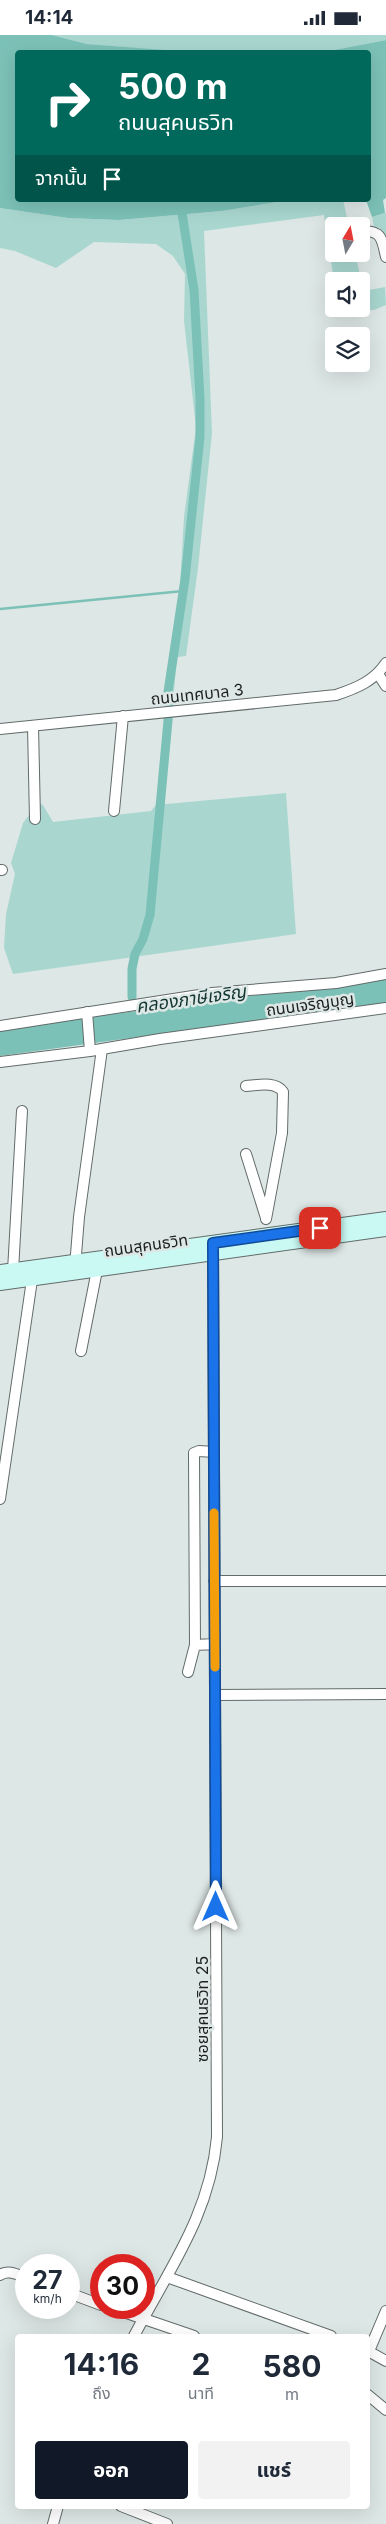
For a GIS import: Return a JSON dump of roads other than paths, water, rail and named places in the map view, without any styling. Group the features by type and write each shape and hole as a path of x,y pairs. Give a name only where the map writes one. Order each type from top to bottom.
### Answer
{"main road":[{"name":"ถนนสุคนธวิท","path":"75,1267 97,1270 213,1248 268,1235 386,1219"},
{"name":"ถนนสุคนธวิท","path":"0,1283 33,1274 75,1267 213,1248 386,1229"},
{"name":"ถนนสุคนธวิท","path":"7,1272 33,1274"}],"street":[{"path":"370,231 380,235 386,257"},
{"name":"ถนนเทศบาล 3","path":"0,729 336,695 358,687 378,674 386,663"},
{"path":"378,674 386,686"},
{"path":"114,811 123,716"},
{"path":"32,725 35,819"},
{"path":"0,1026 87,1014 212,993 336,983 386,974"},
{"name":"ถนนเจริญบุญ","path":"0,1062 386,1009"},
{"path":"87,1014 90,1049"},
{"path":"75,1267 79,1217 102,1049"},
{"path":"246,1086 273,1085 280,1087 283,1092 282,1133 266,1219"},
{"path":"7,1272 22,1111"},
{"path":"246,1154 266,1219 268,1235"},
{"name":"ซอยสุคนธวิท 25","path":"135,2334 168,2277 198,2219 212,2177 217,2137 213,1248"},
{"path":"81,1351 97,1270"},
{"path":"0,1499 33,1274"},
{"path":"188,1672 195,1645 194,1453 199,1451 214,1452"},
{"path":"214,1581 386,1581"},
{"path":"195,1645 215,1644"},
{"path":"215,1695 386,1694"},
{"path":"0,2275 10,2272 15,2274"},
{"path":"168,2277 326,2334"},
{"path":"370,2347 386,2311"},
{"path":"142,2320 188,2334"},
{"path":"370,2352 386,2361"},
{"path":"370,2397 386,2409"},
{"path":"53,2524 57,2509"},
{"path":"129,2509 167,2524"}],"waterway":[{"name":"คลองภาษีเจริญ","path":"132,997 132,969 135,954 143,939 150,915 170,699 168,692 185,579 200,437 200,399 194,290 180,202"},
{"path":"0,609 183,591"}]}
